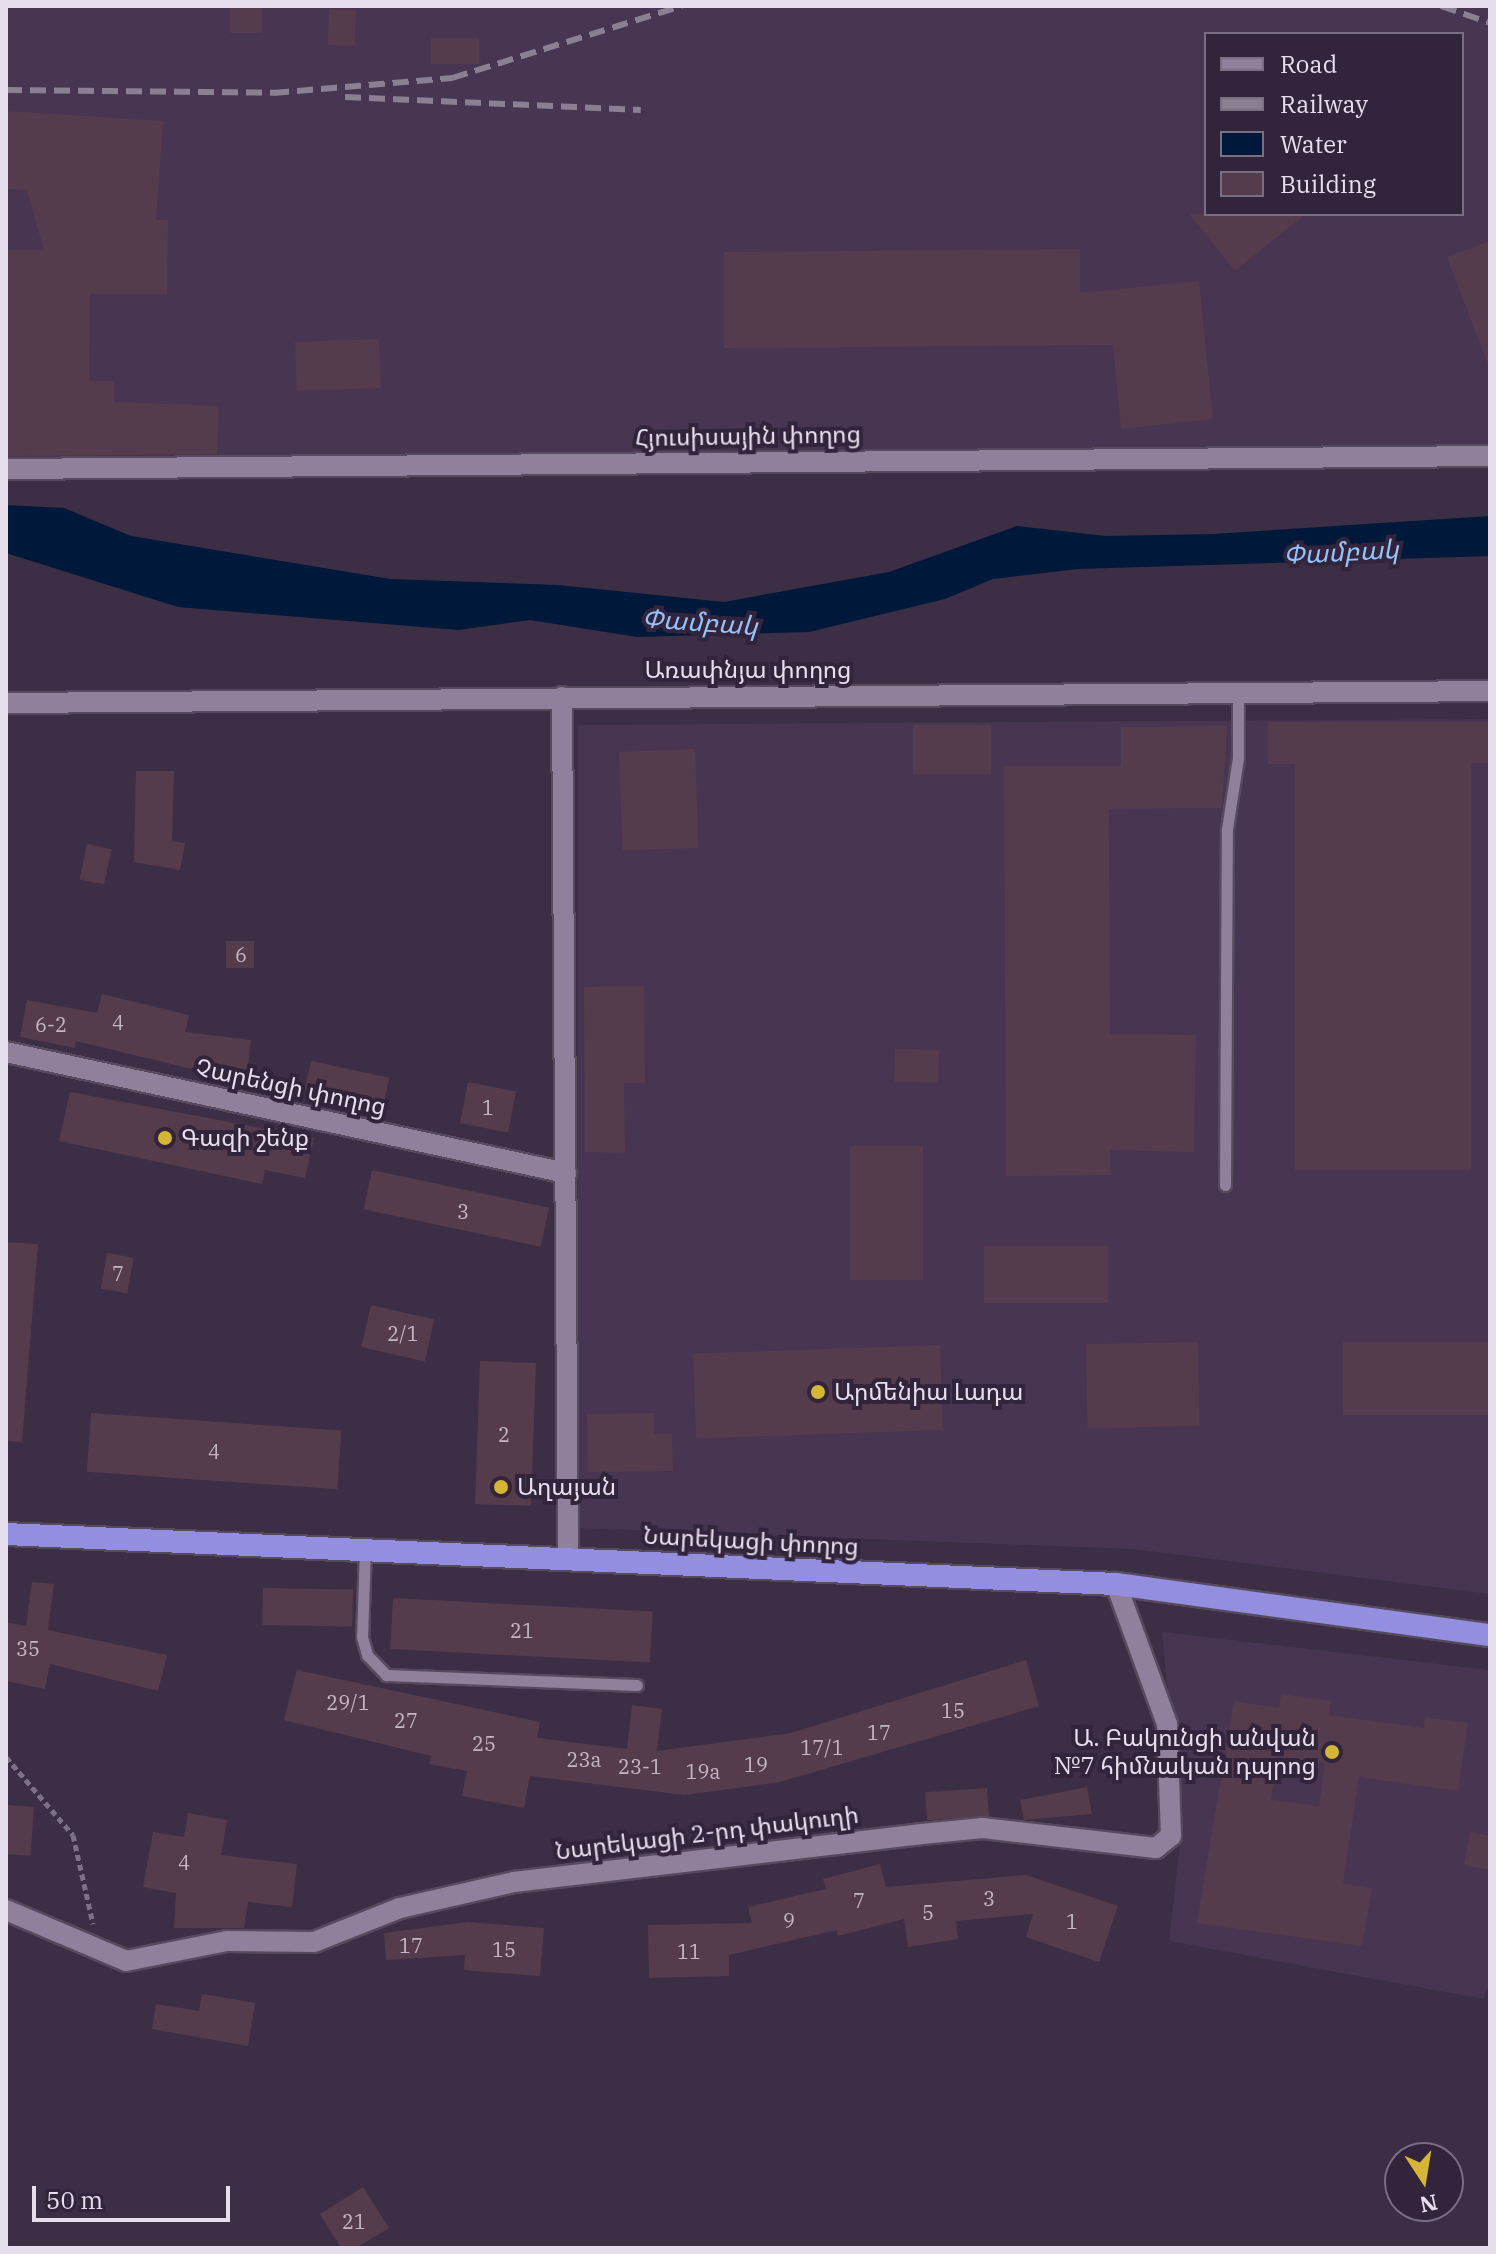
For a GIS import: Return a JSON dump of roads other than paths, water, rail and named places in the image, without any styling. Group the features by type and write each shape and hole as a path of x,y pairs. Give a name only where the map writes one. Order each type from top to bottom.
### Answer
{"highway":[{"name":"Նարեկացի փողոց","path":"6,1534 365,1547 1116,1584 1490,1635"}],"street":[{"name":"Հյուսիսային փողոց","path":"6,469 1490,456"},
{"name":"Առափնյա փողոց","path":"6,703 1490,691"},
{"path":"562,697 568,1558"},
{"name":"Չարենցի փողոց","path":"6,1052 566,1173"},
{"name":"Նարեկացի 2-րդ փակուղի","path":"6,1910 126,1961 227,1941 314,1942 400,1908 514,1882 922,1834 983,1828 1156,1848 1171,1836 1167,1724 1116,1584"}],"lane":[{"path":"1225,1185 1227,829 1238,758 1238,693"},
{"path":"365,1547 362,1637 386,1675 637,1685"}],"water":[{"name":"Փամբակ","path":"6,505 64,508 131,536 390,579 558,585 724,602 889,572 1017,526 1106,536 1214,534 1490,516 1490,556 1078,569 993,579 945,599 809,632 637,637 530,620 458,630 178,607 6,553"}],"railway":[{"path":"6,90 273,93 452,78 682,6"},
{"path":"1441,6 1490,23"},
{"path":"345,97 641,110"}],"place":[{"name":"Գազի շենք","path":"165,1138"},
{"name":"Արմենիա Լադա","path":"818,1392"},
{"name":"Աղայան","path":"501,1487"},
{"name":"Ա. Բակունցի անվան №7 հիմնական դպրոց","path":"1332,1752"}]}
